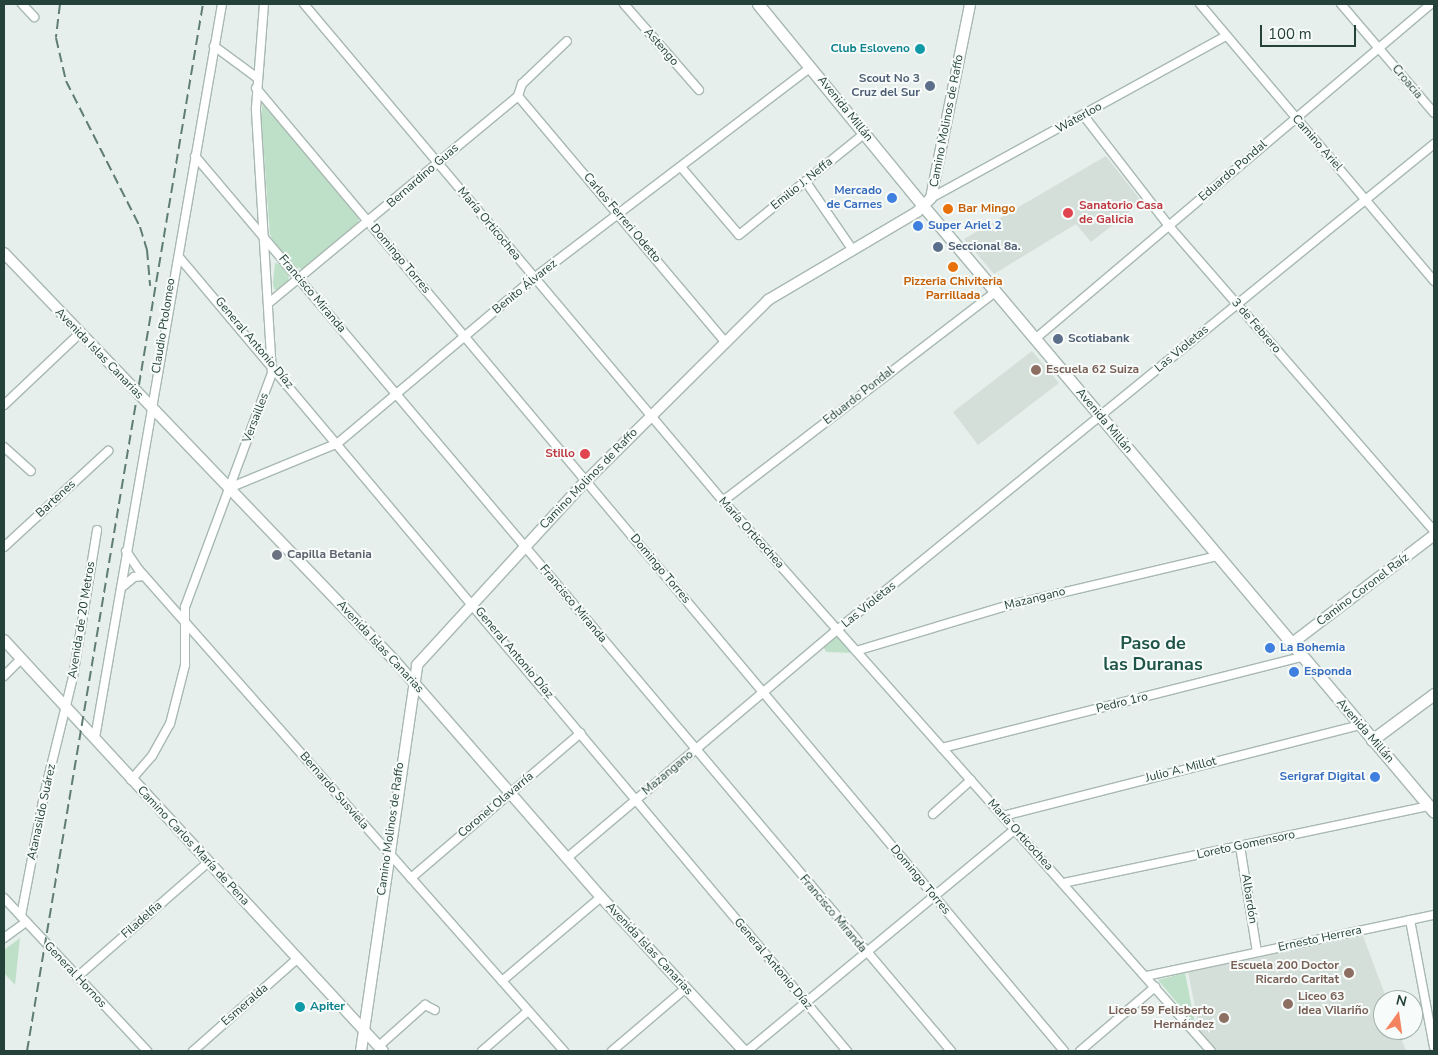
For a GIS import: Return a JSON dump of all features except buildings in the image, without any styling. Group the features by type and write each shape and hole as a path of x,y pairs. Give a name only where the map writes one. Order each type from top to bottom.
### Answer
{"main road":[{"name":"Avenida Millán","path":"761,5 865,134 928,203 995,292 1359,725 1432,809"},
{"path":"1372,740 1434,694"}],"street":[{"path":"22,4 34,17"},
{"name":"Claudio Ptolomeo","path":"95,738 174,271 179,257 222,4"},
{"name":"Versailles","path":"132,780 152,756 176,709 184,665 185,607 268,386 272,364 270,302 256,88 264,4"},
{"name":"María Orticochea","path":"304,4 723,501 1146,976 1210,1051"},
{"name":"Astengo","path":"624,4 699,90"},
{"name":"Camino Molinos de Raffo","path":"361,1051 362,1029 413,681 422,656 650,416 724,341 768,300 928,203 970,4"},
{"name":"Camino Ariel","path":"1200,4 1434,281"},
{"name":"Croacia","path":"1341,4 1434,113"},
{"name":"Eduardo Pondal","path":"1035,339 1431,4"},
{"name":"Waterloo","path":"928,203 1226,36"},
{"name":"Bernardino Guas","path":"270,302 518,96 522,84 566,41"},
{"path":"214,46 227,58 256,77"},
{"path":"211,64 227,58"},
{"name":"Benito Álvarez","path":"229,488 338,442 466,337 534,278 619,215 810,66"},
{"name":"Domingo Torres","path":"256,88 1064,1051"},
{"name":"Carlos Ferreri Odetto","path":"518,96 724,341"},
{"name":"3 de Febrero","path":"1084,116 1169,226 1434,531"},
{"name":"Emilio J. Neffa","path":"681,167 739,234 865,134"},
{"name":"Las Violetas","path":"838,630 1434,144"},
{"name":"Francisco Miranda","path":"195,156 525,546 694,751 950,1051"},
{"path":"806,182 852,249"},
{"name":"Avenida Islas Canarias","path":"4,253 79,334 413,681 601,897 746,1051"},
{"name":"General Antonio Díaz","path":"179,257 338,442 846,1051"},
{"name":"Eduardo Pondal","path":"723,501 995,292"},
{"path":"4,405 79,334"},
{"path":"4,447 31,471"},
{"name":"Bartenes","path":"4,547 108,451"},
{"name":"Avenida de 20 Metros","path":"66,709 97,530"},
{"name":"Camino Coronel Raíz","path":"1291,644 1434,535"},
{"name":"Bernardo Susviela","path":"126,551 144,576 564,1051"},
{"name":"Mazangano","path":"856,651 1006,606 1217,556"},
{"path":"120,590 134,577 144,576"},
{"name":"Mazangano","path":"567,858 838,630"},
{"name":"Camino Carlos María de Pena","path":"4,640 207,863 381,1049"},
{"name":"Pedro 1ro","path":"942,748 1302,657"},
{"path":"4,676 21,660"},
{"name":"Atanasildo Suárez","path":"23,919 44,796 66,709"},
{"name":"Julio A. Millot","path":"1003,816 1359,725"},
{"name":"Coronel Olavarría","path":"411,878 581,733"},
{"path":"933,814 971,780"},
{"name":"Loreto Gomensoro","path":"1063,883 1432,809"},
{"path":"746,1051 1015,829"},
{"name":"Albardón","path":"1240,846 1257,952"},
{"name":"Filadelfia","path":"77,977 207,863"},
{"path":"502,981 601,897"},
{"name":"General Hornos","path":"4,898 147,1051"},
{"name":"Ernesto Herrera","path":"1146,976 1434,915"},
{"path":"4,938 23,919"},
{"path":"1410,920 1434,1047"},
{"name":"Esmeralda","path":"193,1051 297,959"},
{"path":"1080,1051 1155,987"},
{"path":"612,1051 686,988"},
{"path":"381,1049 425,1005 435,1010"},
{"path":"482,1051 528,1011"}],"shaded area":[{"name":"Sanatorio Casa de Galicia","path":"1106,156 1142,202 1091,242 1076,224 994,274 964,239"},
{"path":"1032,351 1059,383 978,445 953,412"},
{"path":"1363,936 1383,990 1373,990 1373,1040 1402,1040 1406,1051 1217,1051 1200,1031 1188,972"}],"green space":[{"path":"263,102 359,218 357,226 303,269 293,267 275,245 270,234 261,116"},
{"path":"275,263 281,264 289,274 288,283 279,291 274,289 273,283"},
{"path":"837,636 854,653 826,652 823,646"},
{"path":"20,938 15,985 4,973 4,950"},
{"path":"1185,973 1195,1024 1158,980"}],"railway":[{"path":"60,4 56,38 66,81 140,227 147,250 150,286"},
{"path":"27,1051 203,4"}],"place":[{"name":"Club Esloveno","path":"920,49"},
{"name":"Scout No 3 Cruz del Sur","path":"930,86"},
{"name":"Mercado de Carnes","path":"892,198"},
{"name":"Bar Mingo","path":"948,209"},
{"name":"Sanatorio Casa de Galicia","path":"1068,213"},
{"name":"Super Ariel 2","path":"918,226"},
{"name":"Seccional 8a.","path":"938,247"},
{"name":"Pizzeria Chiviteria Parrillada","path":"953,267"},
{"name":"Scotiabank","path":"1058,339"},
{"name":"Escuela 62 Suiza","path":"1036,370"},
{"name":"Stillo","path":"585,454"},
{"name":"Capilla Betania","path":"277,555"},
{"name":"La Bohemia","path":"1270,648"},
{"name":"Esponda","path":"1294,672"},
{"name":"Serigraf Digital","path":"1375,777"},
{"name":"Escuela 200 Doctor Ricardo Caritat","path":"1349,973"},
{"name":"Liceo 63 Idea Vilariño","path":"1288,1004"},
{"name":"Apiter","path":"300,1007"},
{"name":"Liceo 59 Felisberto Hernández","path":"1224,1018"}],"district":[{"name":"Paso de las Duranas","path":"1153,654"}]}
